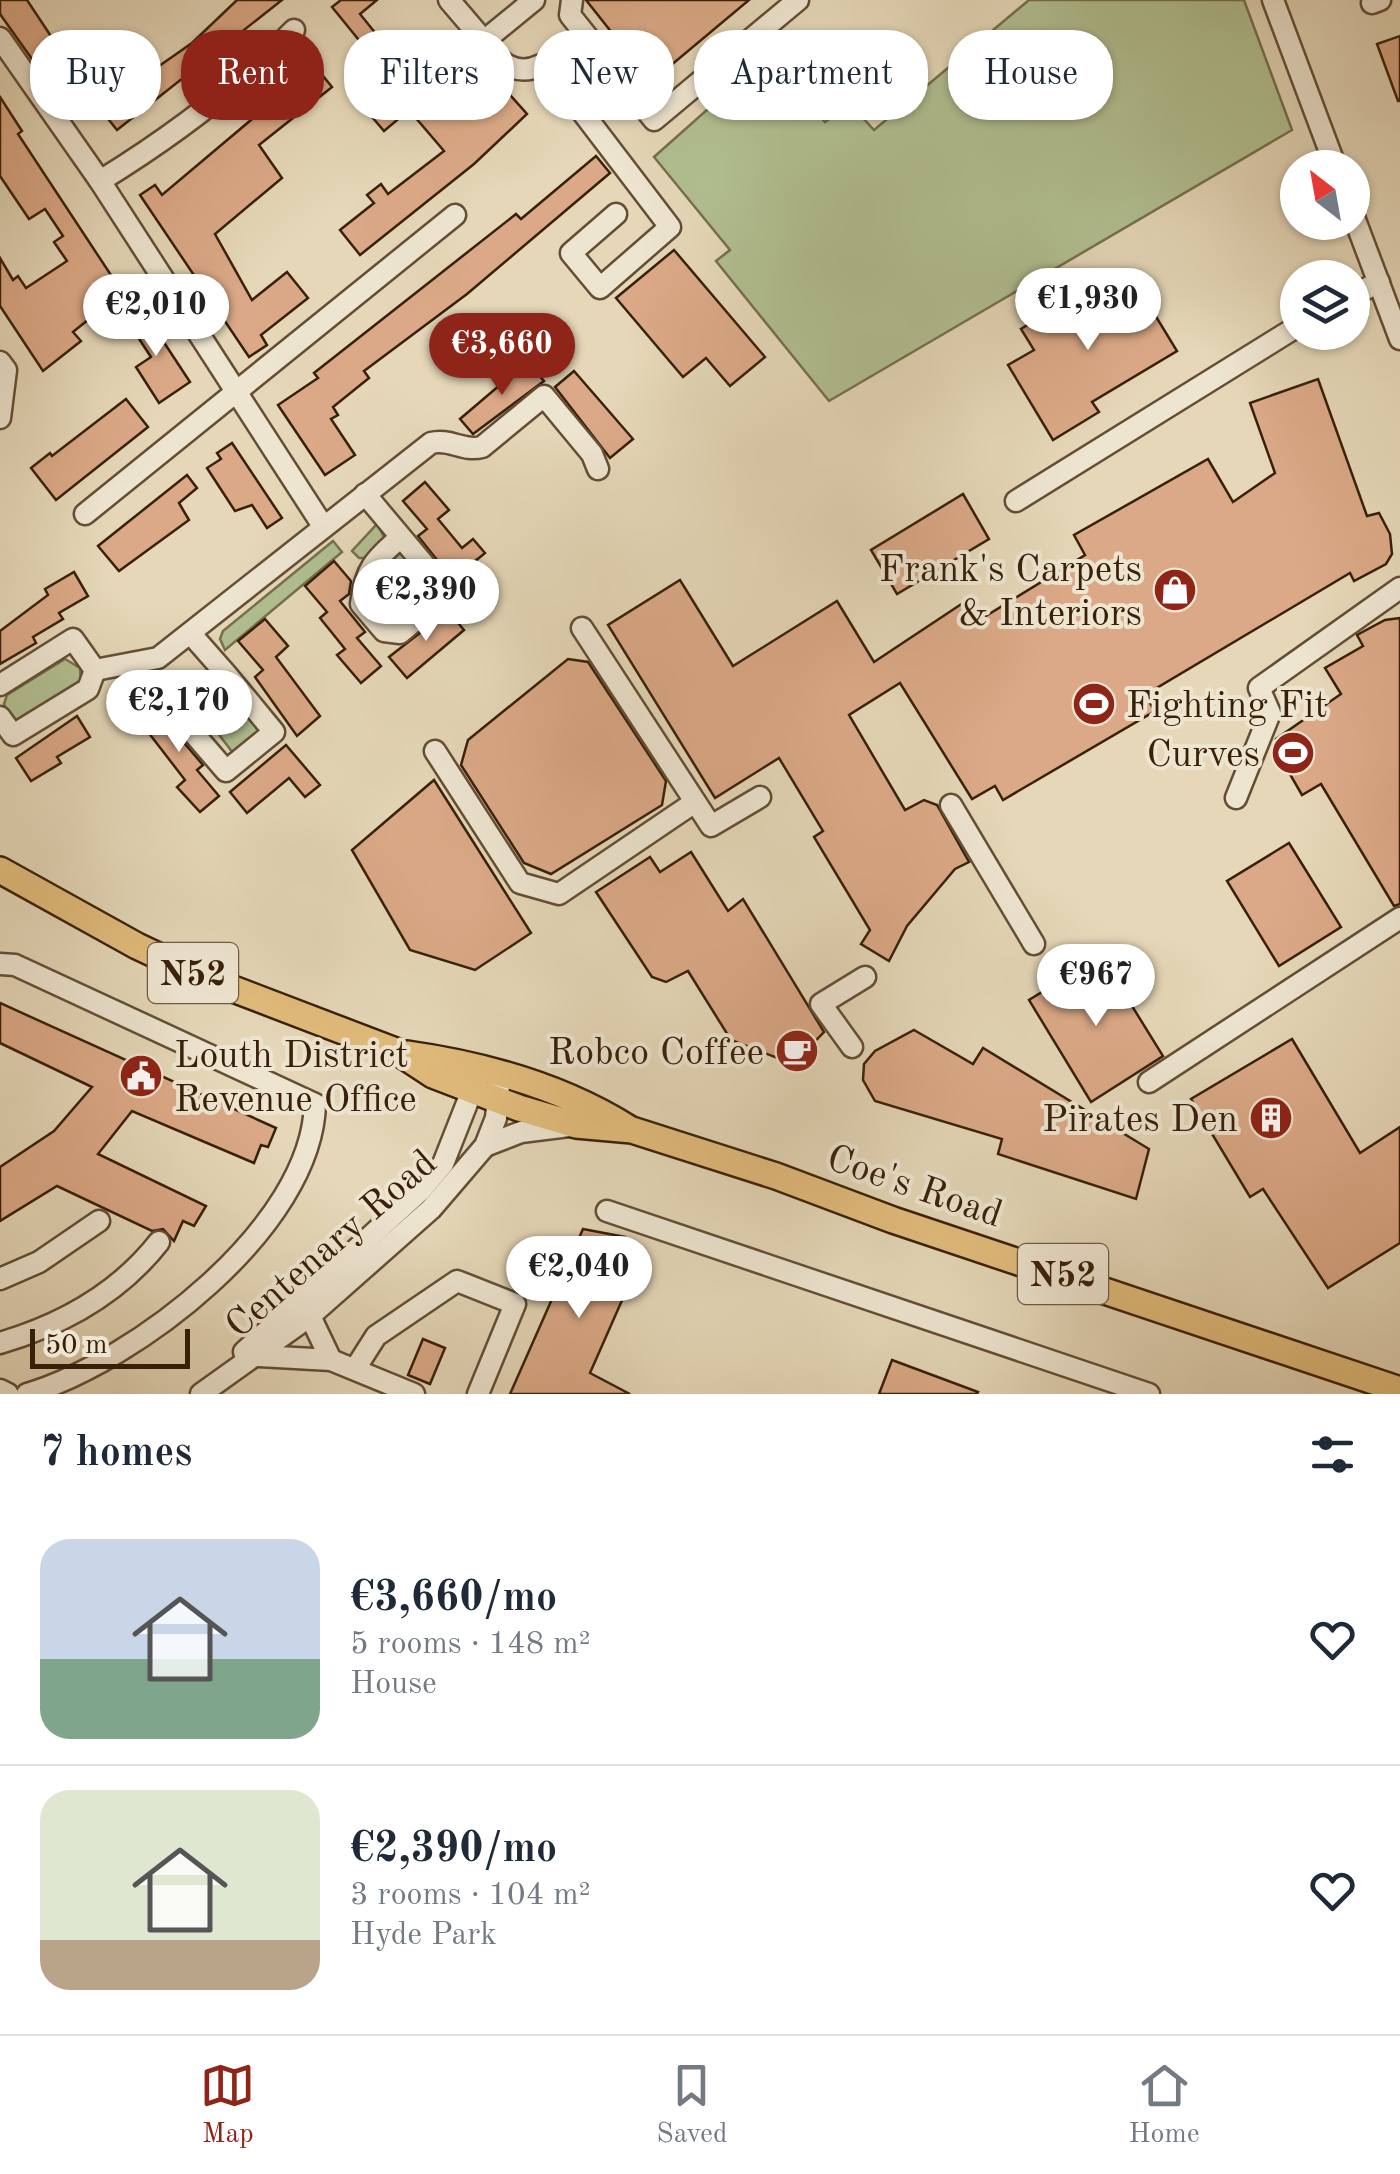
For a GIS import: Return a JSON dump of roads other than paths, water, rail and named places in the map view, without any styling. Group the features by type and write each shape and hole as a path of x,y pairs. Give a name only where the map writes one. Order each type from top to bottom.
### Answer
{"main road":[{"name":"Coe's Road","path":"0,870 172,963 398,1052 433,1075 484,1077 586,1101 632,1130 1400,1390"},
{"name":"Coe's Road","path":"484,1077 498,1099 576,1125 632,1130"}],"street":[{"path":"449,0 475,30"},
{"path":"497,30 534,0"},
{"path":"572,0 570,16 654,120 798,0"},
{"path":"1273,0 1329,150"},
{"path":"0,38 100,181 322,526"},
{"path":"514,69 541,66 551,71 670,227 600,288 570,253 616,214"},
{"path":"100,181 159,145 191,120"},
{"path":"84,514 456,216"},
{"path":"1363,240 1399,335"},
{"path":"1370,287 1379,282"},
{"path":"1016,501 1280,337"},
{"path":"0,362 6,370 0,418"},
{"path":"95,670 158,658 431,443 444,440 470,450 482,447 544,396 592,454 598,469"},
{"path":"365,494 448,593 400,632 384,631 361,604 364,574 371,562 401,537"},
{"path":"1236,798 1270,712 1259,688 1400,588"},
{"path":"582,628 711,826 760,797"},
{"path":"191,634 228,675 274,732 226,771 195,735 190,703 228,675"},
{"path":"0,686 73,639 95,670"},
{"path":"0,716 13,736 88,689 95,670"},
{"path":"435,751 520,883 559,894 695,802"},
{"path":"950,805 1034,944"},
{"path":"1149,1082 1400,918"},
{"path":"0,964 15,965 315,1104 314,1125 286,1186 258,1233 224,1270 191,1301 111,1356 26,1394"},
{"path":"852,1048 822,1004 865,978"},
{"name":"Centenary Road","path":"200,1394 420,1190 443,1164 484,1077"},
{"name":"Centenary Road","path":"200,1394 259,1356 310,1316 431,1209 484,1146 498,1099"},
{"path":"484,1146 521,1132 576,1125"},
{"path":"607,1212 1149,1394"},
{"path":"0,1279 39,1262 99,1220"},
{"path":"0,1343 35,1332 82,1309 131,1274 159,1242"},
{"path":"355,1368 376,1336 457,1281 515,1304 478,1394"},
{"path":"310,1316 331,1360"},
{"path":"259,1356 331,1360 414,1394"},
{"path":"0,1390 8,1394"}],"place":[{"name":"Frank's Carpets & Interiors","path":"1175,590"},
{"name":"Fighting Fit","path":"1094,704"},
{"name":"Curves","path":"1293,753"},
{"name":"Robco Coffee","path":"797,1051"},
{"name":"Louth District Revenue Office","path":"141,1076"},
{"name":"Pirates Den","path":"1271,1118"}]}
